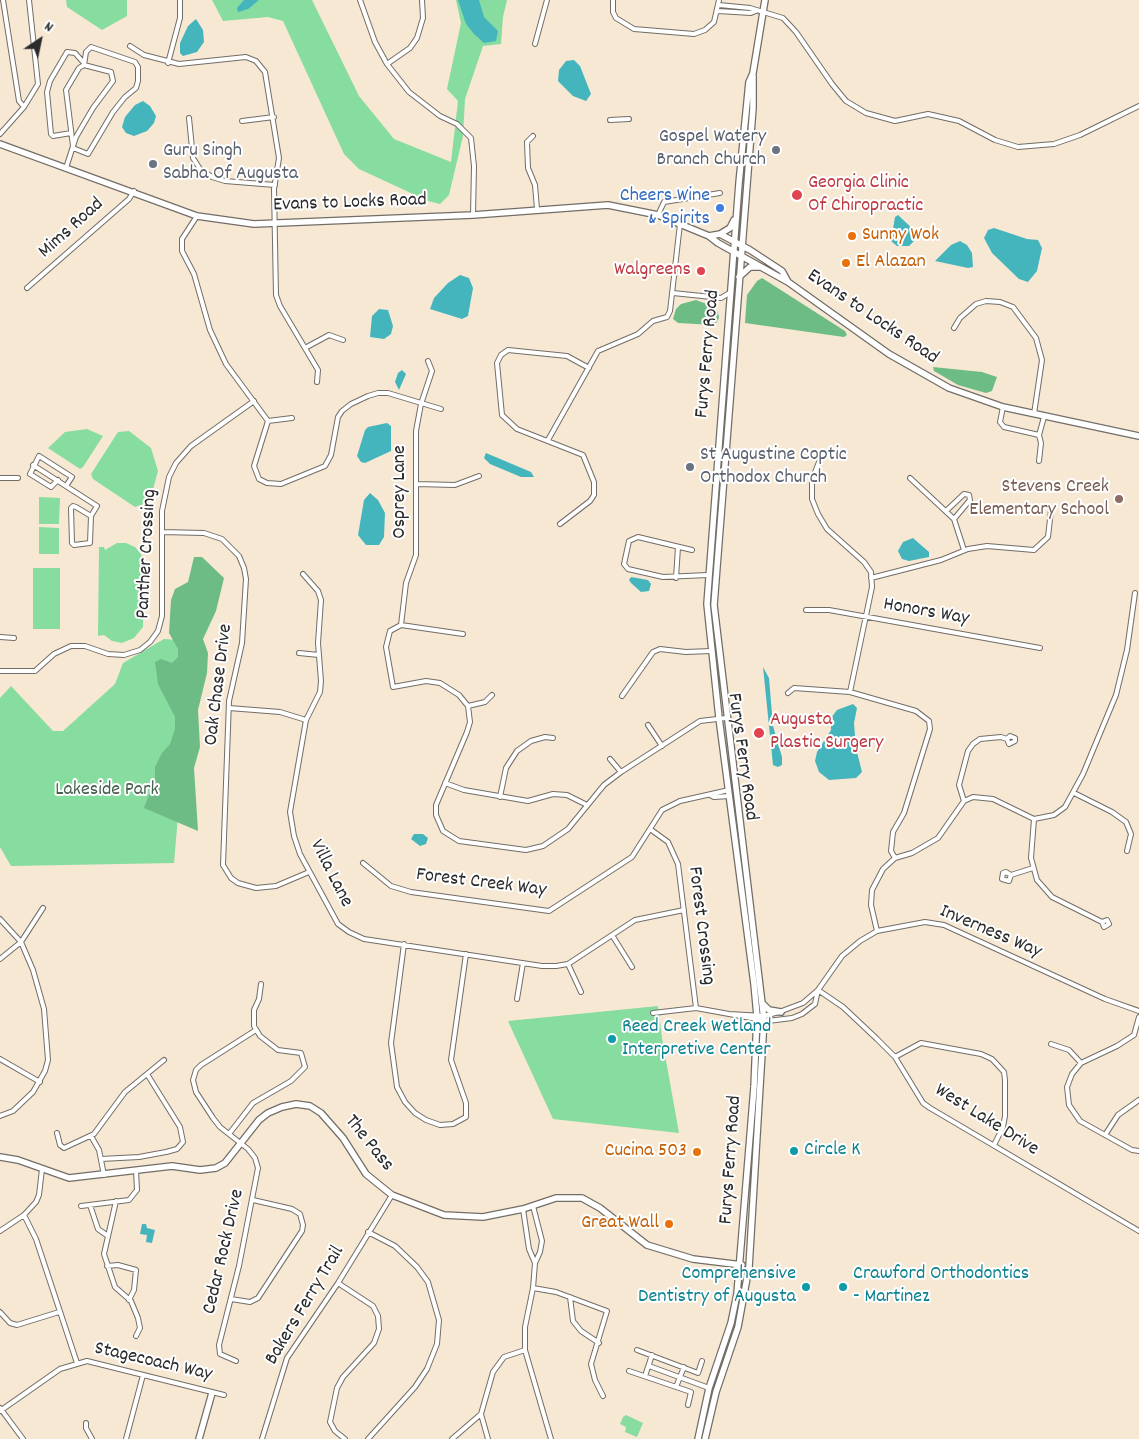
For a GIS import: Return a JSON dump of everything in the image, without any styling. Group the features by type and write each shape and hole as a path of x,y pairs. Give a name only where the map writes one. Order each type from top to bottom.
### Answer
{"main road":[{"name":"Furys Ferry Road","path":"698,1439 709,1388 731,1323 740,1276 750,1140 756,1017 711,651 707,604 734,242 749,82 753,73 765,0"},
{"name":"Furys Ferry Road","path":"705,1439 716,1392 738,1327 749,1267 764,1018 726,718 714,605 755,84 753,73"},
{"name":"Evans to Locks Road","path":"0,144 134,191 197,216 254,224 474,215 608,205 658,215 709,236 741,254 788,282 914,369 949,388 984,402 1033,415 1139,436"},
{"path":"709,236 720,234 730,228 737,213"},
{"name":"Evans to Locks Road","path":"720,234 782,271 788,282"},
{"path":"739,277 750,266 763,268"},
{"path":"762,1002 768,1010 780,1012"},
{"name":"The Pass","path":"0,1157 18,1160 69,1178 172,1166 200,1170 216,1168 225,1163 242,1144 259,1120 268,1113 296,1104 310,1106 322,1113 342,1138 366,1174 392,1195 444,1215 483,1216 523,1209 556,1198 582,1198 600,1208 647,1245 693,1259 741,1264 749,1267"},
{"path":"750,1140 757,1141"},
{"path":"740,1276 734,1267 728,1264 742,1253"},
{"path":"199,1439 212,1393"}],"street":[{"path":"4,0 19,101 24,107"},
{"path":"0,134 24,107 38,84 29,0"},
{"path":"168,63 180,18 180,0"},
{"path":"360,0 375,42 386,64 409,92 440,116 457,124 471,138 474,166 474,215"},
{"path":"386,64 410,48 417,38 423,18 422,0"},
{"path":"535,44 547,0"},
{"path":"613,0 613,12 621,22 634,29 694,34 705,30 714,22 719,0"},
{"path":"718,8 750,8 782,18 796,32 846,102 866,113 895,121 928,114 959,121 995,140 1018,147 1054,144 1080,135 1139,106"},
{"path":"130,46 144,55 168,63 192,64 237,57 256,61 265,72 274,117 279,158 275,185 276,295 280,306 318,370 317,382"},
{"path":"91,47 135,62 138,67 136,88 125,97 113,112 88,154 73,147 66,90 79,68 84,65 86,52 91,47"},
{"path":"66,168 73,147 93,108 113,81 111,72 84,65 75,53 67,52 50,81 47,92 53,136 71,134"},
{"path":"242,120 274,117"},
{"path":"189,118 193,158 200,169 212,177 225,181 275,185"},
{"path":"610,120 629,119"},
{"path":"533,136 527,142 528,168 534,185 536,209"},
{"name":"Mims Road","path":"27,288 129,199 134,191"},
{"path":"658,215 664,202 720,193"},
{"path":"197,216 182,239 182,252 194,274 210,330 226,364 268,421"},
{"path":"548,440 601,348 638,334 654,321 667,317 673,293 680,224"},
{"path":"673,293 721,298 731,292"},
{"path":"721,298 730,308"},
{"path":"954,328 964,313 976,304 986,301 1000,302 1013,307 1036,338 1042,360 1033,415"},
{"path":"305,348 329,335 343,340"},
{"path":"560,524 590,501 594,495 594,482 583,455 517,429 502,415 496,374 497,363 501,355 508,350 567,356 588,368"},
{"name":"Osprey Lane","path":"401,625 406,583 416,555 416,431 421,404 432,371 428,361"},
{"path":"268,421 255,459 255,472 259,479 267,483 282,484 325,466 331,455 338,417 351,404 378,393 388,393 441,409"},
{"name":"Panther Crossing","path":"0,671 35,671 54,654 71,646 85,646 119,655 130,654 145,646 158,631 162,616 164,491 176,463 191,446 254,401"},
{"path":"1003,407 1000,422 1004,426 1039,435"},
{"path":"1039,461 1041,442 1039,435 1044,417"},
{"path":"268,421 292,418"},
{"path":"58,480 51,487 30,474 39,456 72,477 66,486"},
{"path":"819,462 812,480 812,499 818,514 827,529 864,562 871,578 872,586 850,692"},
{"path":"33,465 97,506 91,516 90,543 74,545 72,543 71,508 76,506 91,516"},
{"path":"417,484 455,485 479,476"},
{"path":"0,478 18,478"},
{"path":"910,478 954,519 964,550"},
{"path":"946,511 964,494 969,494 970,500 954,519"},
{"path":"871,578 941,560 964,550 987,546 1034,550 1048,537 1051,510"},
{"name":"Oak Chase Drive","path":"162,532 213,535 230,546 242,563 246,579 242,644 232,681 229,708 222,849 223,865 226,872 238,884 246,887 262,888 276,886 309,872"},
{"path":"692,550 638,537 629,541 624,561 628,569 663,577 676,578 708,575"},
{"path":"676,578 678,547"},
{"name":"Villa Lane","path":"303,574 318,591 320,600 319,655 321,676 320,692 306,720 290,812 294,836 309,872 338,924 364,939 542,966 568,964 643,917 684,910"},
{"path":"877,932 871,904 872,890 883,868 895,858 912,853 938,838 964,801 973,797 993,799 1034,819 1054,815 1065,807 1074,793 1116,695 1127,650 1135,593"},
{"name":"Honors Way","path":"806,610 829,610 1040,648"},
{"path":"463,634 401,625 390,631 386,647 393,687 426,681 440,683 459,695 468,706 469,727 436,805 436,815 443,831 459,841 526,850 543,846 568,829 604,785 621,772 700,721 726,718"},
{"path":"0,637 14,638"},
{"path":"622,696 653,652 660,649 686,652 711,651"},
{"path":"299,653 319,655"},
{"path":"788,693 794,688 850,692 916,711 925,715 929,721 930,729 904,813 893,832 891,851 895,858"},
{"path":"468,706 485,702 492,695"},
{"path":"229,708 280,712 306,720"},
{"path":"648,725 662,746"},
{"path":"500,797 506,768 517,751 538,739 552,738"},
{"path":"964,801 959,785 968,751 973,744 989,738 1007,739"},
{"path":"610,759 621,772"},
{"path":"445,783 464,790 528,802 553,794 567,795 588,805"},
{"name":"Forest Creek Way","path":"363,863 391,886 411,892 550,911 632,857 662,810 680,801 710,795 714,792 729,793"},
{"path":"1074,793 1112,812 1126,822 1131,834 1127,850"},
{"path":"1034,819 1031,858 1037,880 1052,897 1102,922"},
{"name":"Forest Crossing","path":"650,829 668,842 675,855 696,1008"},
{"path":"1011,875 1033,868"},
{"path":"0,959 21,942 43,908"},
{"path":"0,919 21,942 33,970 44,1009 48,1060 40,1082 13,1111 0,1116"},
{"name":"Inverness Way","path":"764,1018 800,1004 818,990 842,956 877,932 926,922 944,925 1096,995 1139,1010"},
{"path":"612,935 632,967"},
{"path":"404,944 391,1043 397,1087 405,1102 421,1117 440,1125 453,1124 466,1117 466,1103 451,1060 466,954"},
{"path":"517,999 523,963"},
{"path":"568,964 581,992"},
{"path":"229,1134 253,1103 291,1081 305,1067 301,1053 278,1050 267,1043 256,1030 254,1026 254,1010 260,994 261,984"},
{"name":"Inverness Way","path":"653,1013 696,1008 782,1020 805,1012 815,1004 818,990"},
{"name":"West Lake Drive","path":"818,990 865,1026 895,1057 923,1103 1139,1231"},
{"path":"800,1004 805,1012"},
{"path":"1139,1017 1134,1034 1127,1040 1081,1063 1072,1074 1067,1087 1068,1105 1080,1121 1132,1150 1139,1151"},
{"name":"Cedar Rock Drive","path":"236,1361 220,1354 219,1345 253,1200 258,1168 255,1158 242,1144 220,1127 196,1092 194,1075 201,1065 256,1030"},
{"path":"895,1057 921,1043 981,1054 992,1059 1004,1072 1006,1080 1003,1127 994,1145"},
{"path":"1051,1044 1069,1050 1081,1063"},
{"path":"0,1059 40,1082"},
{"path":"57,1133 60,1146 64,1148 91,1136 125,1092 164,1060"},
{"path":"101,1159 139,1157 166,1152 177,1149 183,1142 180,1127 147,1074"},
{"path":"1106,1135 1118,1115 1139,1100"},
{"path":"91,1136 99,1150 104,1175"},
{"path":"0,1231 24,1215 39,1195 42,1169"},
{"path":"81,1206 116,1200 129,1200 137,1190 136,1170"},
{"name":"Bakers Ferry Trail","path":"262,1439 287,1358 338,1283 392,1195"},
{"path":"116,1200 104,1254 115,1287 130,1300 138,1318 140,1328 136,1336"},
{"path":"230,1299 250,1302 258,1298 302,1231 303,1225 300,1214 292,1209 253,1200"},
{"path":"90,1205 98,1229 108,1236"},
{"path":"533,1206 542,1241 535,1263 533,1288 525,1327 525,1350 551,1439"},
{"path":"523,1209 529,1249 535,1263"},
{"path":"24,1215 36,1239 77,1362"},
{"path":"368,1232 394,1246 417,1267 428,1282 439,1320 437,1344 427,1369 415,1387 368,1439"},
{"path":"107,1266 118,1265 136,1270 134,1290 130,1300"},
{"path":"338,1283 373,1306 378,1316 379,1329 374,1343 343,1377 337,1388 330,1422 335,1431 345,1439"},
{"path":"533,1288 570,1297 607,1312 591,1364 595,1380 603,1396"},
{"path":"570,1297 573,1321 581,1331 599,1343"},
{"path":"0,1312 10,1323 17,1324 59,1312"},
{"path":"452,1439 480,1414 493,1372 498,1363 504,1356 525,1350"},
{"path":"637,1350 698,1373 702,1361"},
{"path":"645,1376 652,1355"},
{"name":"Stagecoach Way","path":"1,1410 60,1369 77,1362 87,1361 224,1395"},
{"path":"649,1366 709,1388"},
{"path":"676,1387 684,1367"},
{"path":"629,1370 691,1392 688,1405"},
{"path":"126,1439 143,1375"},
{"path":"1,1410 23,1439"},
{"path":"480,1414 488,1439"},
{"path":"86,1423 86,1428 92,1439"}],"green space":[{"path":"66,0 127,0 127,16 102,30 67,7"},
{"path":"212,0 312,0 359,96 394,139 451,162 458,101 447,89 461,23 456,0 507,0 503,17 501,44 483,46 465,99 463,136 449,195 440,204 428,201 359,169 344,154 283,21 268,17 223,21"},
{"path":"762,278 845,331 847,335 844,337 745,323 747,295 757,281"},
{"path":"696,300 712,306 718,312 719,318 715,325 678,323 673,319 676,309 681,304"},
{"path":"933,367 982,372 997,377 992,391 986,393 958,385 934,371"},
{"path":"87,429 103,436 80,469 48,448 65,432"},
{"path":"129,431 151,448 158,471 152,493 144,504 135,507 93,479 91,474 118,432"},
{"path":"39,497 60,498 59,524 39,524"},
{"path":"39,527 59,528 59,554 39,554"},
{"path":"117,543 126,543 135,547 141,554 144,563 143,627 134,638 122,643 112,641 104,635 98,636 99,547 104,547 105,550"},
{"path":"194,557 202,557 224,578 216,611 203,639 208,653 207,673 198,710 200,747 194,768 198,831 144,808 155,778 155,767 162,753 170,744 175,729 175,717 158,684 155,662 161,659 172,663 178,657 178,649 169,633 171,600 175,589 188,582"},
{"path":"33,568 60,568 60,629 33,629"},
{"name":"Lakeside Park","path":"164,639 193,641 174,863 11,866 0,847 0,698 11,686 53,731 63,731 115,684 123,663"},
{"path":"658,1006 679,1133 553,1119 508,1021"},
{"path":"626,1415 643,1423 637,1437 625,1432 626,1427 620,1424"}],"water":[{"path":"244,0 259,0 248,9 238,12 237,8"},
{"path":"458,0 479,0 484,17 498,31 496,41 484,43 474,34 466,24"},
{"path":"196,19 203,30 204,42 197,52 183,56 180,53 180,43 188,26"},
{"path":"574,60 580,66 591,94 586,101 573,96 558,81 559,70 566,61"},
{"path":"143,101 150,106 156,116 154,123 147,131 134,136 126,133 122,127 125,117 135,105"},
{"path":"898,215 916,232 915,240 909,246 897,246 891,241 895,217"},
{"path":"994,228 1027,239 1038,240 1042,248 1037,271 1028,282 1019,279 992,253 984,238 988,230"},
{"path":"960,241 967,245 972,253 973,267 968,268 935,261 951,245"},
{"path":"460,275 469,278 473,288 468,316 462,319 430,309 434,298 448,283"},
{"path":"379,309 388,310 393,326 391,334 384,339 370,337 372,316"},
{"path":"402,370 406,374 399,390 395,382 398,373"},
{"path":"387,423 391,426 391,451 365,463 361,462 357,456 365,430 368,427"},
{"path":"486,453 531,472 534,477 521,477 490,464 484,458"},
{"path":"370,493 378,500 385,513 384,537 379,545 366,545 358,535 364,500"},
{"path":"913,538 929,552 929,557 909,561 902,559 898,551 903,542"},
{"path":"631,577 648,580 651,584 649,591 641,592 629,580"},
{"path":"763,667 769,678 773,726 782,757 782,765 778,767 773,765"},
{"path":"853,704 857,708 854,723 856,748 862,772 856,778 829,780 819,772 815,761 817,752 831,730 831,718 837,710"},
{"path":"414,834 423,834 428,838 426,844 420,846 411,839"},
{"path":"142,1224 146,1224 147,1228 155,1230 152,1243 146,1242 147,1235 140,1234"}],"place":[{"name":"Gospel Watery Branch Church","path":"776,150"},
{"name":"Guru Singh Sabha Of Augusta","path":"153,164"},
{"name":"Georgia Clinic Of Chiropractic","path":"797,195"},
{"name":"Cheers Wine & Spirits","path":"720,208"},
{"name":"Sunny Wok","path":"852,236"},
{"name":"El Alazan","path":"846,263"},
{"name":"Walgreens","path":"701,271"},
{"name":"St Augustine Coptic Orthodox Church","path":"690,467"},
{"name":"Stevens Creek Elementary School","path":"1119,499"},
{"name":"Augusta Plastic Surgery","path":"759,733"},
{"name":"Reed Creek Wetland Interpretive Center","path":"612,1039"},
{"name":"Circle K","path":"794,1151"},
{"name":"Cucina 503","path":"697,1152"},
{"name":"Great Wall","path":"669,1224"},
{"name":"Comprehensive Dentistry of Augusta","path":"806,1287"},
{"name":"Crawford Orthodontics - Martinez","path":"843,1287"}]}
